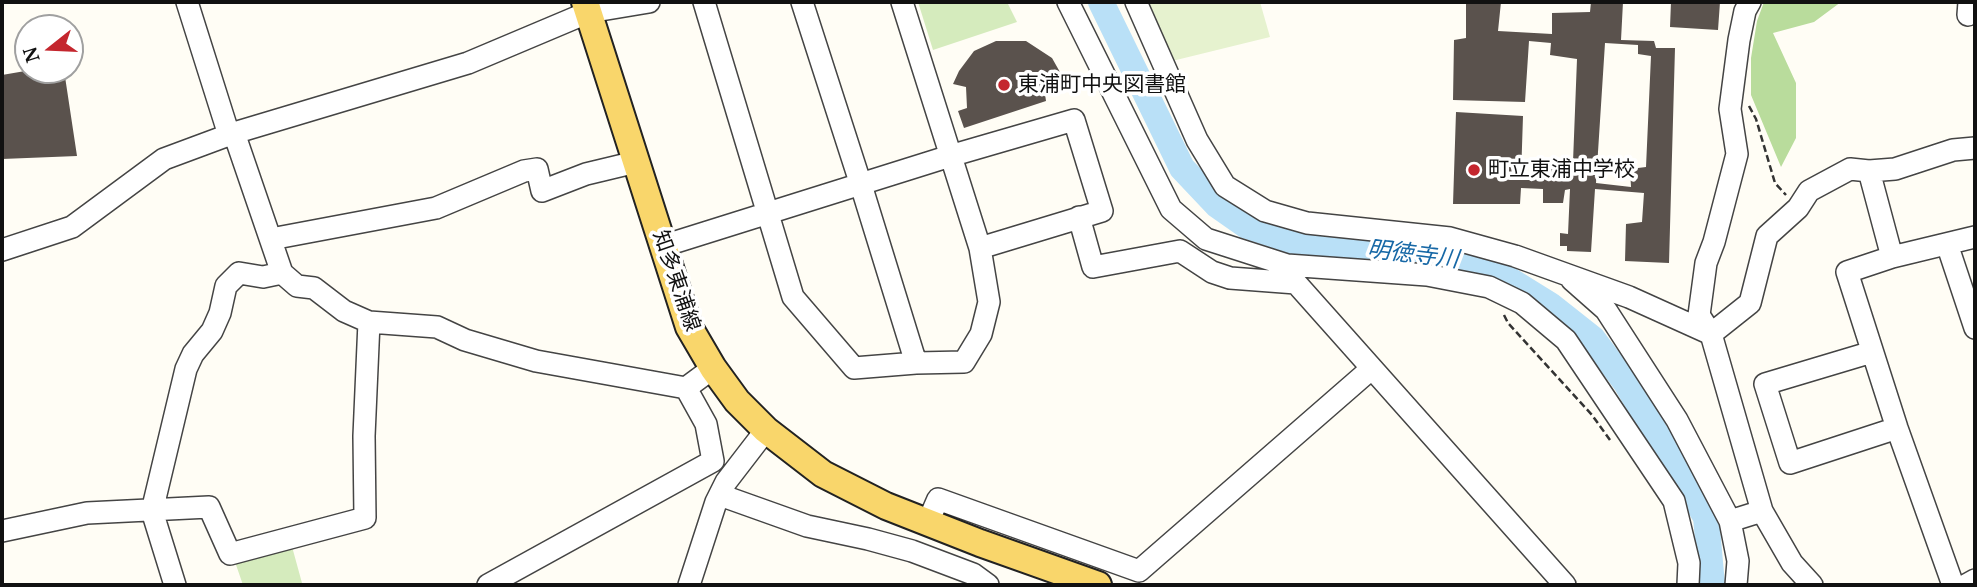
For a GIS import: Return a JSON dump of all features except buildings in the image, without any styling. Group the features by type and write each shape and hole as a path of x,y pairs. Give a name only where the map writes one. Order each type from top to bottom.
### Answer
{"main road":[{"name":"知多東浦線","path":"587,7 689,327 713,368 737,401 766,430 822,474 886,506 1098,585"}],"street":[{"path":"187,2 282,272 297,286 314,288 344,311 369,322 437,327 465,340 536,361 686,388 713,368"},
{"path":"2,250 72,227 164,159 232,134 468,63 587,7 649,2"},
{"path":"704,2 793,297 854,368 964,362 981,334 989,302 980,248 902,2"},
{"path":"802,2 916,363"},
{"path":"1068,2 1171,209 1206,239 1287,265 1426,275 1489,287 1522,303 1566,340 1674,501 1689,563 1688,585"},
{"path":"1136,2 1197,140 1225,186 1265,211 1306,223 1450,238 1563,272 1629,297 1711,334"},
{"path":"1750,2 1745,11 1733,74 1730,109 1737,154 1706,263 1699,315 1711,334 1762,511 1793,563 1812,585"},
{"path":"663,246 1074,120 1102,211 980,248"},
{"path":"1711,334 1750,303 1767,236 1798,208 1809,191 1850,169 1895,169 1953,150 1975,148"},
{"path":"271,239 436,208 524,171 537,169 542,191 586,174 636,162"},
{"path":"1869,171 1892,257"},
{"path":"1079,217 1093,267 1180,251 1212,272 1230,278 1296,283 1564,585"},
{"path":"1953,585 1897,428 1847,272 1892,257 1975,237"},
{"path":"1947,244 1975,328"},
{"path":"175,585 152,511 186,369 193,354 212,331 220,313 226,286 239,273 263,277 282,272"},
{"path":"1563,272 1605,310 1677,419 1730,521 1738,561 1736,585"},
{"path":"2,531 87,513 209,507 230,554 365,519 364,436 369,322"},
{"path":"1872,352 1765,384 1790,463 1897,428"},
{"path":"928,522 938,499 1139,571 1371,369"},
{"path":"488,585 713,461 706,424 686,388"},
{"path":"689,585 726,482 766,430"},
{"path":"720,495 807,526 912,551 973,574 988,585"},
{"path":"1730,521 1762,511"},
{"path":"1966,585 1975,580"}],"path":[{"path":"1733,74 1756,119 1775,183 1798,208"},
{"path":"1489,287 1508,323 1592,415 1614,446"}],"green space":[{"path":"918,2 1007,2 1017,22 933,50"},
{"path":"1136,2 1260,2 1270,37 1164,63"},
{"path":"1764,2 1841,2 1814,22 1773,33 1796,83 1796,138 1781,167 1751,95 1751,58 1757,21"},
{"path":"291,543 302,583 243,585 234,559"}],"waterway":[{"name":"明徳寺川","path":"1101,2 1182,168 1217,205 1247,226 1301,244 1418,249 1454,255 1500,274 1550,305 1593,339 1626,383 1706,517 1712,585"}],"place":[{"name":"東浦町中央図書館","path":"1004,85"},
{"name":"町立東浦中学校","path":"1474,170"}]}
